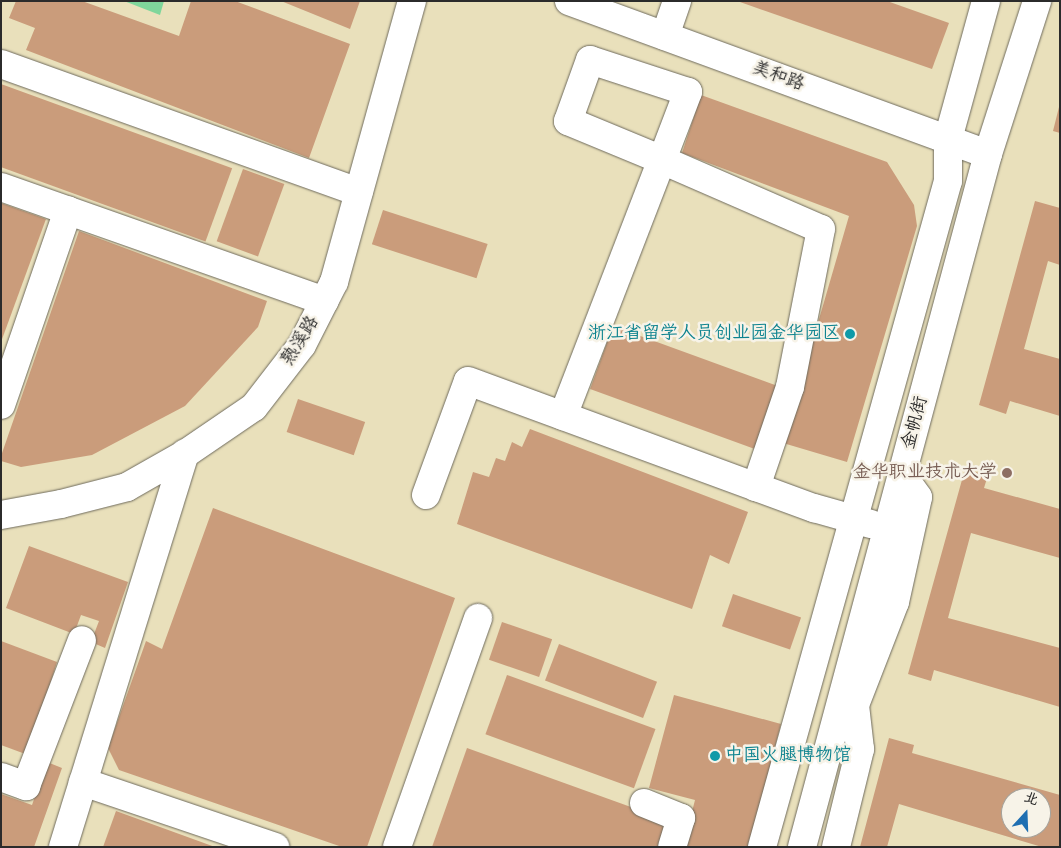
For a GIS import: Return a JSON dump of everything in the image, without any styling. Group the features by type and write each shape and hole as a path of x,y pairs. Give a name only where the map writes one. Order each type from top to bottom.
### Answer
{"street":[{"name":"熟溪路","path":"1,515 61,504 127,487 186,454 254,407 302,345 334,282 412,1"},
{"name":"美和路","path":"569,1 988,154"},
{"path":"665,36 677,1"},
{"path":"762,847 948,181 948,139 986,1"},
{"name":"金帆街","path":"802,847 988,154 1037,1"},
{"path":"1,64 359,192"},
{"path":"563,416 662,160 821,229 790,387 756,487"},
{"path":"1,187 325,301"},
{"path":"1,405 68,210"},
{"path":"426,495 468,381 756,487 887,529"},
{"path":"63,847 186,454"},
{"path":"836,847 860,749 855,705 895,602 918,497 902,475"},
{"path":"398,847 478,618"},
{"path":"1,777 26,786 82,640"},
{"path":"83,782 275,847"},
{"path":"644,803 681,818 672,847"}],"green space":[{"path":"124,1 164,1 160,15"}],"building":[{"path":"16,1 82,1 179,36 191,1 235,1 350,44 309,158 26,50 35,28 9,18"},
{"path":"281,1 360,1 350,29"},
{"path":"887,1 949,23 932,69 740,2"},
{"path":"1,84 232,168 205,241 1,167"},
{"name":"浙江省留学人员创业园金华园区","path":"701,95 887,162 914,205 917,226 847,462 783,443 849,216 682,153"},
{"path":"1060,107 1060,133 1053,131"},
{"path":"243,169 284,184 258,256 217,241"},
{"path":"1035,201 1060,208 1060,265 1048,261 1024,349 1060,359 1060,416 1010,401 1006,414 979,405"},
{"path":"1,203 46,219 1,342"},
{"path":"383,210 488,244 476,278 372,244"},
{"path":"79,231 267,301 258,327 185,406 92,455 21,467 1,461 1,456"},
{"path":"613,326 778,386 755,449 590,389"},
{"path":"298,399 365,422 354,455 287,432"},
{"path":"530,429 748,512 729,564 710,555 692,609 457,524 473,472 489,477 496,458 505,461 512,442 522,447"},
{"path":"965,469 988,475 984,488 1060,509 1060,558 971,533 948,618 1060,648 1060,707 934,670 931,681 908,674"},
{"path":"213,508 455,598 367,847 342,847 119,770 108,748 146,641 162,649"},
{"path":"29,546 128,582 105,648 91,642 99,621 81,615 74,634 6,608"},
{"path":"733,594 801,617 790,650 722,626"},
{"path":"502,622 552,639 539,677 489,660"},
{"path":"1,641 57,662 28,755 1,745"},
{"path":"559,644 657,682 643,718 545,680"},
{"path":"507,675 655,729 634,788 485,734"},
{"name":"中国火腿博物馆","path":"674,695 781,724 749,847 683,847 695,800 649,788"},
{"path":"889,738 914,745 912,753 1035,788 1001,788 1001,835 899,804 887,847 860,847"},
{"path":"467,748 667,820 658,847 432,847"},
{"path":"47,762 62,768 34,847 1,847 1,794 32,805"},
{"path":"1051,792 1060,795 1060,847 1042,847 1012,838 1051,838"},
{"path":"116,811 215,847 103,847"}],"place":[{"name":"浙江省留学人员创业园金华园区","path":"850,334"},
{"name":"金华职业技术大学","path":"1007,473"},
{"name":"中国火腿博物馆","path":"715,756"}]}
